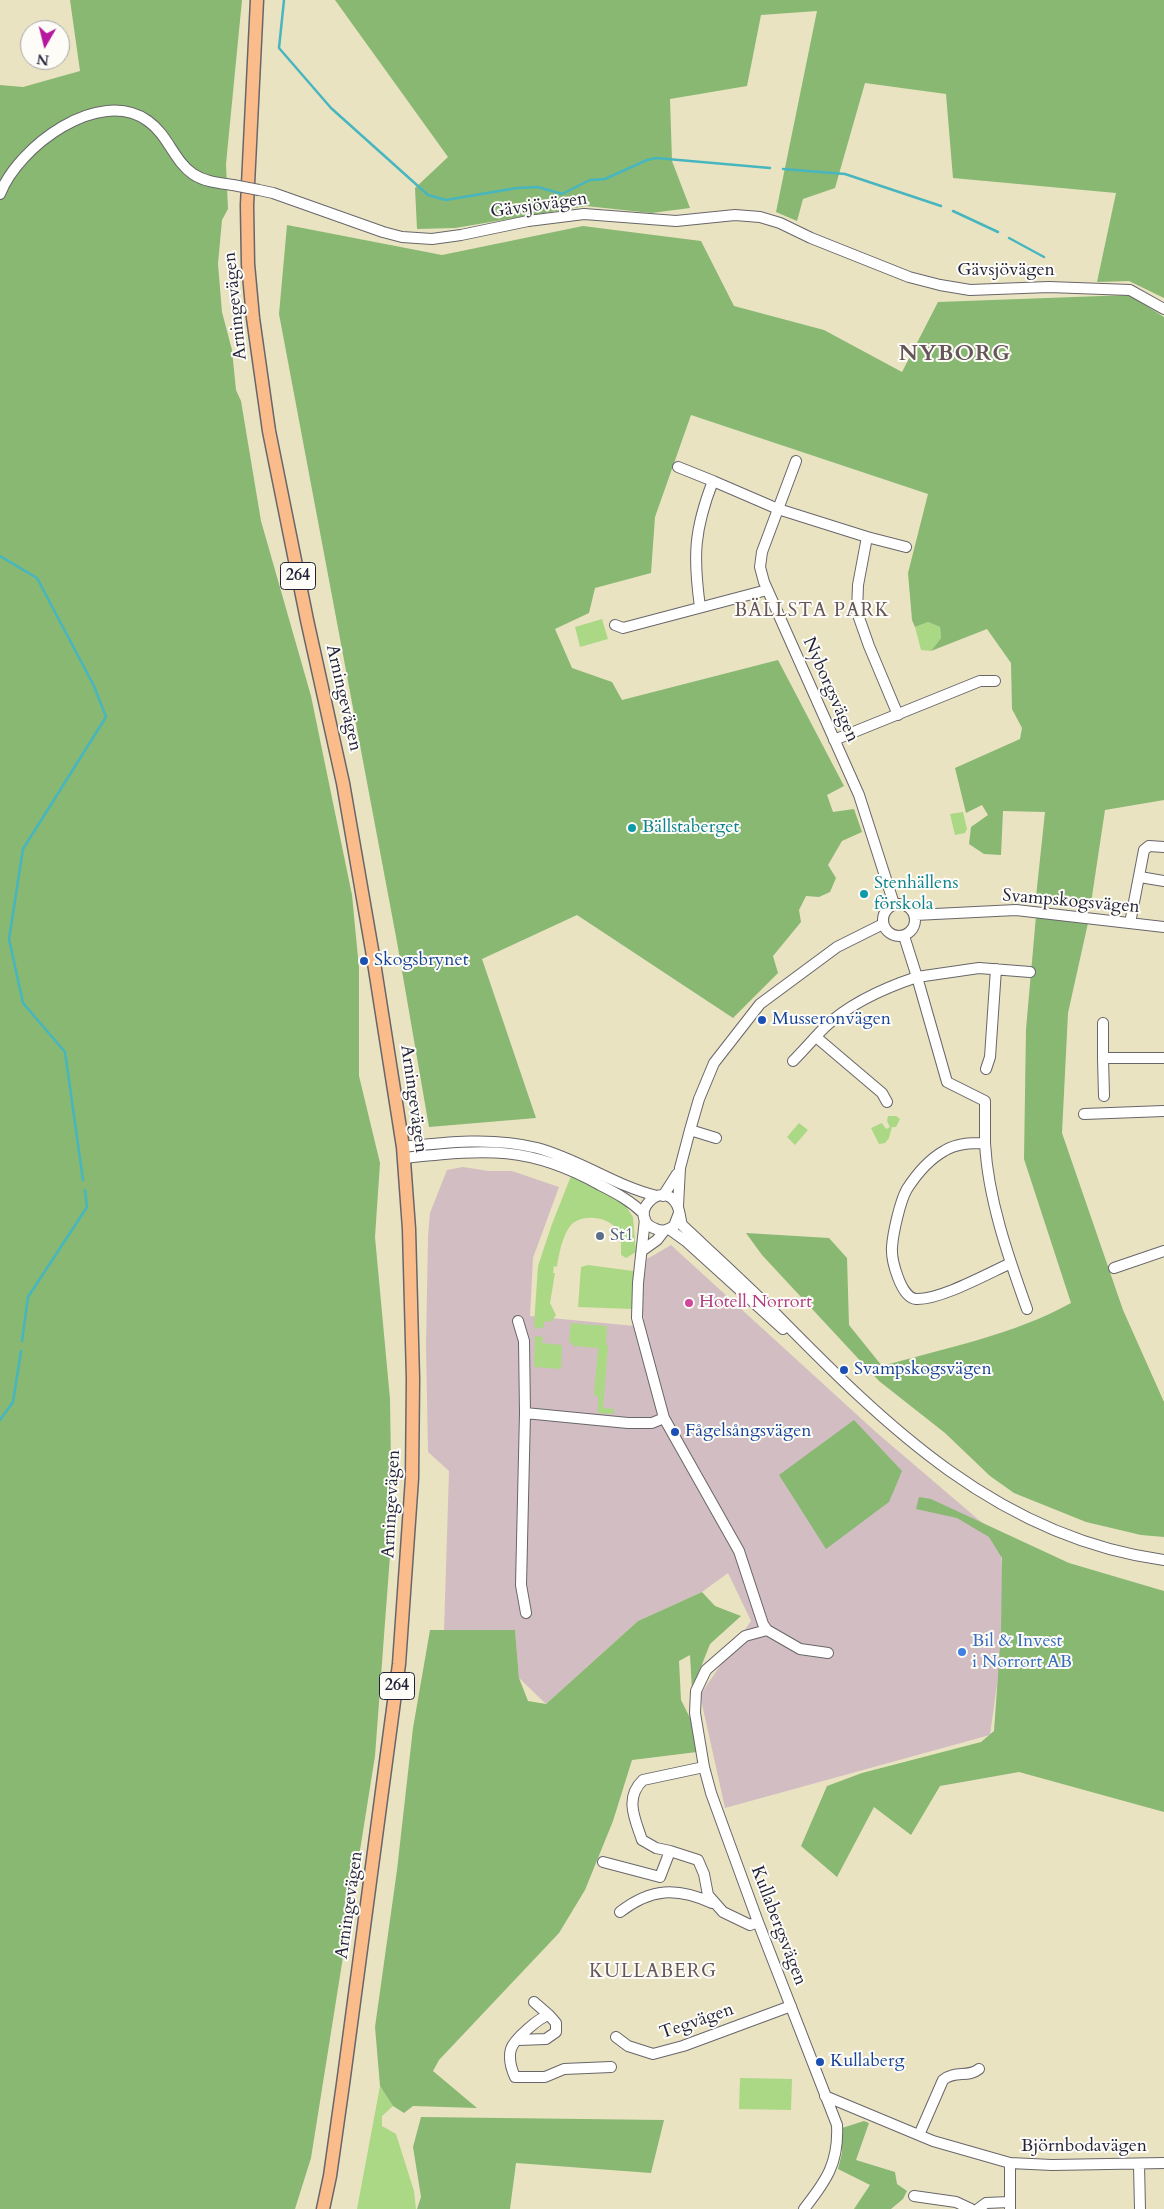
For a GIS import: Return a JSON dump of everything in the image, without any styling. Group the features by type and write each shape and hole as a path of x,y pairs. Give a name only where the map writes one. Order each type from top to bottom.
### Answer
{"main road":[{"name":"Arningevägen","path":"257,0 247,205 248,264 253,318 269,431 307,620 343,783 372,950 404,1153 409,1229 413,1379 412,1478 400,1664 341,2102 323,2209"}],"street":[{"name":"Gävsjövägen","path":"0,194 5,181 24,156 56,130 94,114 117,111 148,120 163,136 192,174 210,182 272,192 402,237 423,238 461,235 528,221 584,214 676,221 735,214 760,217 780,223 811,238 908,277 940,285 970,290 1050,287 1130,290 1164,309"},
{"name":"Nyborgsvägen","path":"796,461 762,552 760,567 768,590 867,815 894,904"},
{"path":"678,467 778,509 867,537 906,547"},
{"path":"700,607 695,552 700,516 713,481"},
{"path":"867,537 858,585 857,612 898,715"},
{"path":"615,625 623,628 768,590"},
{"path":"834,740 980,681 995,681"},
{"path":"1130,923 1144,850 1150,846 1164,847"},
{"path":"1140,877 1164,881"},
{"path":"894,904 906,905 915,915 914,928 904,936 890,934 883,924 885,912 894,904"},
{"name":"Svampskogsvägen","path":"915,915 1016,910 1164,927"},
{"path":"643,1250 657,1240 678,1220 680,1168 699,1099 714,1063 760,1004 837,947 883,924"},
{"path":"904,936 947,1082 985,1101 987,1173 1011,1263 1027,1309"},
{"path":"793,1061 825,1027 863,1000 885,988 917,977 980,968 1030,972"},
{"path":"986,1069 990,1057 996,969"},
{"path":"1103,1023 1104,1096"},
{"path":"816,1037 882,1093 887,1102"},
{"path":"1103,1058 1164,1058"},
{"path":"1084,1114 1164,1111"},
{"path":"690,1130 716,1138"},
{"path":"985,1143 961,1144 945,1150 919,1174 907,1189 899,1214 892,1249 893,1257 904,1292 913,1299 932,1298 1011,1263"},
{"path":"404,1153 504,1151 560,1160 634,1191 674,1200 682,1225 774,1312 810,1350 926,1454 945,1468 987,1497 1032,1521 1099,1545 1164,1560"},
{"path":"680,1168 660,1196 647,1202 638,1283 637,1318 664,1418 739,1551 763,1624 767,1630 800,1649 828,1653"},
{"path":"591,1174 634,1204 652,1228 667,1230 687,1242 769,1319 810,1350"},
{"path":"1114,1268 1164,1251"},
{"path":"518,1321 524,1341 521,1585 526,1613"},
{"path":"524,1413 628,1423 652,1423 664,1418"},
{"name":"Kullabergsvägen","path":"767,1630 745,1636 706,1670 696,1691 695,1713 704,1767 711,1793 836,2125 836,2154 828,2176 804,2209"},
{"path":"704,1767 642,1780 637,1785 631,1805 642,1840 656,1848 698,1860 704,1874 708,1895 723,1912 750,1925 758,1922"},
{"path":"603,1862 660,1877 670,1851"},
{"path":"620,1912 630,1904 655,1893 688,1893 717,1905"},
{"path":"518,2040 546,2039 556,2032 556,2023 534,2002"},
{"name":"Tegvägen","path":"616,2036 628,2046 653,2054 683,2046 791,2006"},
{"path":"549,2015 542,2016 511,2048 510,2064 515,2077 545,2077 564,2069 611,2067"},
{"path":"919,2135 943,2080 956,2073 971,2074 979,2069"},
{"name":"Björnbodavägen","path":"825,2096 919,2135 1010,2163 1052,2165 1164,2164"},
{"path":"978,2209 986,2203 1010,2205 1010,2163"},
{"path":"1138,2164 1140,2209"},
{"path":"914,2196 956,2202 971,2209"}],"shaded area":[{"path":"463,1167 489,1171 512,1171 559,1187 533,1258 530,1316 635,1326 644,1320 641,1301 647,1259 671,1245 877,1433 1000,1538 1006,1620 990,1735 725,1808 700,1695 751,1621 728,1573 702,1592 638,1621 546,1704 519,1678 515,1630 444,1630 449,1471 428,1452 426,1345 428,1236 430,1213 447,1170"}],"green space":[{"path":"70,0 242,0 226,164 228,209 222,220 218,264 222,312 232,350 236,390 241,401 261,521 311,696 352,895 359,968 359,1076 380,1163 375,1237 390,1399 392,1529 375,1756 311,2158 295,2209 0,2209 0,85 23,87 80,71"},
{"path":"335,0 1164,0 1164,298 1129,281 1097,282 1116,193 953,178 946,94 865,83 835,188 803,199 797,221 776,212 817,11 761,15 747,86 670,99 672,161 690,208 651,213 586,206 455,228 417,229 415,188 448,157"},
{"path":"287,225 442,255 583,226 701,241 734,306 824,330 902,372 938,302 1129,295 1164,317 1164,800 1105,810 1091,903 1036,897 1045,812 1003,811 1001,855 984,854 969,844 971,827 988,815 982,805 966,813 955,768 1020,739 1022,728 1012,709 1011,663 987,629 931,651 941,638 940,627 928,622 915,627 912,620 908,573 928,494 691,415 655,517 651,573 595,588 589,613 555,629 572,668 612,682 622,700 778,660 844,786 827,795 833,812 854,809 862,832 842,841 828,865 836,878 830,892 819,897 806,896 799,910 801,922 773,956 778,973 733,1018 577,915 482,959 536,1118 429,1127 397,942 279,314"},
{"path":"602,619 608,639 580,647 575,627"},
{"path":"928,622 940,627 941,638 931,651 921,650 915,627"},
{"path":"963,812 967,829 965,833 955,835 950,814"},
{"path":"1036,916 1088,923 1068,1013 1062,1133 1123,1310 1164,1402 1164,1537 1141,1535 1086,1522 1014,1493 990,1476 945,1433 879,1381 762,1255 746,1233 829,1238 847,1258 849,1325 882,1366 1003,1332 1026,1324 1071,1303 1024,1159 1026,1029"},
{"path":"888,1116 896,1116 900,1119 896,1127 892,1127 889,1138 885,1143 879,1144 871,1128 882,1123 886,1129 890,1127 887,1121"},
{"path":"799,1123 808,1130 795,1145 787,1137"},
{"path":"571,1176 623,1202 633,1217 636,1252 626,1258 621,1255 619,1234 616,1228 607,1221 596,1218 584,1218 573,1223 564,1237 557,1267 554,1266 553,1273 555,1273 550,1303 556,1315 551,1322 544,1321 544,1327 537,1329 534,1325 538,1266"},
{"path":"588,1265 633,1271 635,1277 632,1309 578,1307 581,1267"},
{"path":"571,1323 607,1326 606,1343 608,1347 603,1408 614,1409 614,1414 598,1413 598,1396 594,1395 598,1348 573,1346 572,1343 569,1343"},
{"path":"535,1336 543,1337 542,1343 562,1345 561,1369 534,1367"},
{"path":"854,1420 902,1471 889,1502 826,1549 779,1475"},
{"path":"919,1497 931,1499 1069,1563 1164,1591 1164,1812 1019,1772 940,1786 911,1835 874,1807 837,1877 801,1846 827,1786 862,1773 981,1742 994,1731 1001,1633 1002,1558 989,1537 957,1518 916,1509"},
{"path":"702,1592 715,1606 741,1616 710,1644 692,1690 690,1655 679,1661 681,1700 693,1724 697,1752 632,1760 613,1821 585,1890 559,1933 439,2060 433,2071 477,2108 413,2106 404,2113 393,2106 380,2086 375,2027 397,1870 413,1728 430,1630 515,1630 519,1678 528,1701 546,1704 638,1621"},
{"path":"740,2078 792,2079 791,2110 739,2109"},
{"path":"380,2086 393,2106 382,2116 382,2126 396,2134 414,2191 416,2209 357,2209"},
{"path":"421,2117 664,2120 651,2173 516,2163 510,2209 417,2209 421,2197 413,2147"},
{"path":"864,2121 869,2123 856,2160 895,2172 897,2184 907,2191 903,2199 891,2209 854,2209 870,2185 838,2169 842,2153 842,2128"}],"waterway":[{"path":"284,0 279,48 331,108 428,195 446,200 517,188 538,187 562,194 590,180 605,179 647,160 656,158 770,168"},
{"path":"783,169 845,174 941,206"},
{"path":"953,211 998,232"},
{"path":"1009,238 1044,257"},
{"path":"0,556 37,578 94,686 106,717 23,849 9,939 23,1003 65,1052 83,1180"},
{"path":"22,1341 28,1297 87,1207 85,1190"},
{"path":"0,1420 13,1402 21,1351"}],"place":[{"name":"Bällstaberget","path":"632,828"},
{"name":"Stenhällens förskola","path":"864,894"},
{"name":"Skogsbrynet","path":"364,961"},
{"name":"Musseronvägen","path":"762,1020"},
{"name":"St1","path":"600,1236"},
{"name":"Hotell Norrort","path":"689,1303"},
{"name":"Svampskogsvägen","path":"844,1370"},
{"name":"Fågelsångsvägen","path":"675,1432"},
{"name":"Bil & Invest i Norrort AB","path":"962,1652"},
{"name":"Kullaberg","path":"820,2062"}],"district":[{"name":"NYBORG","path":"955,355"},
{"name":"BÄLLSTA PARK","path":"812,612"},
{"name":"KULLABERG","path":"653,1973"}]}
